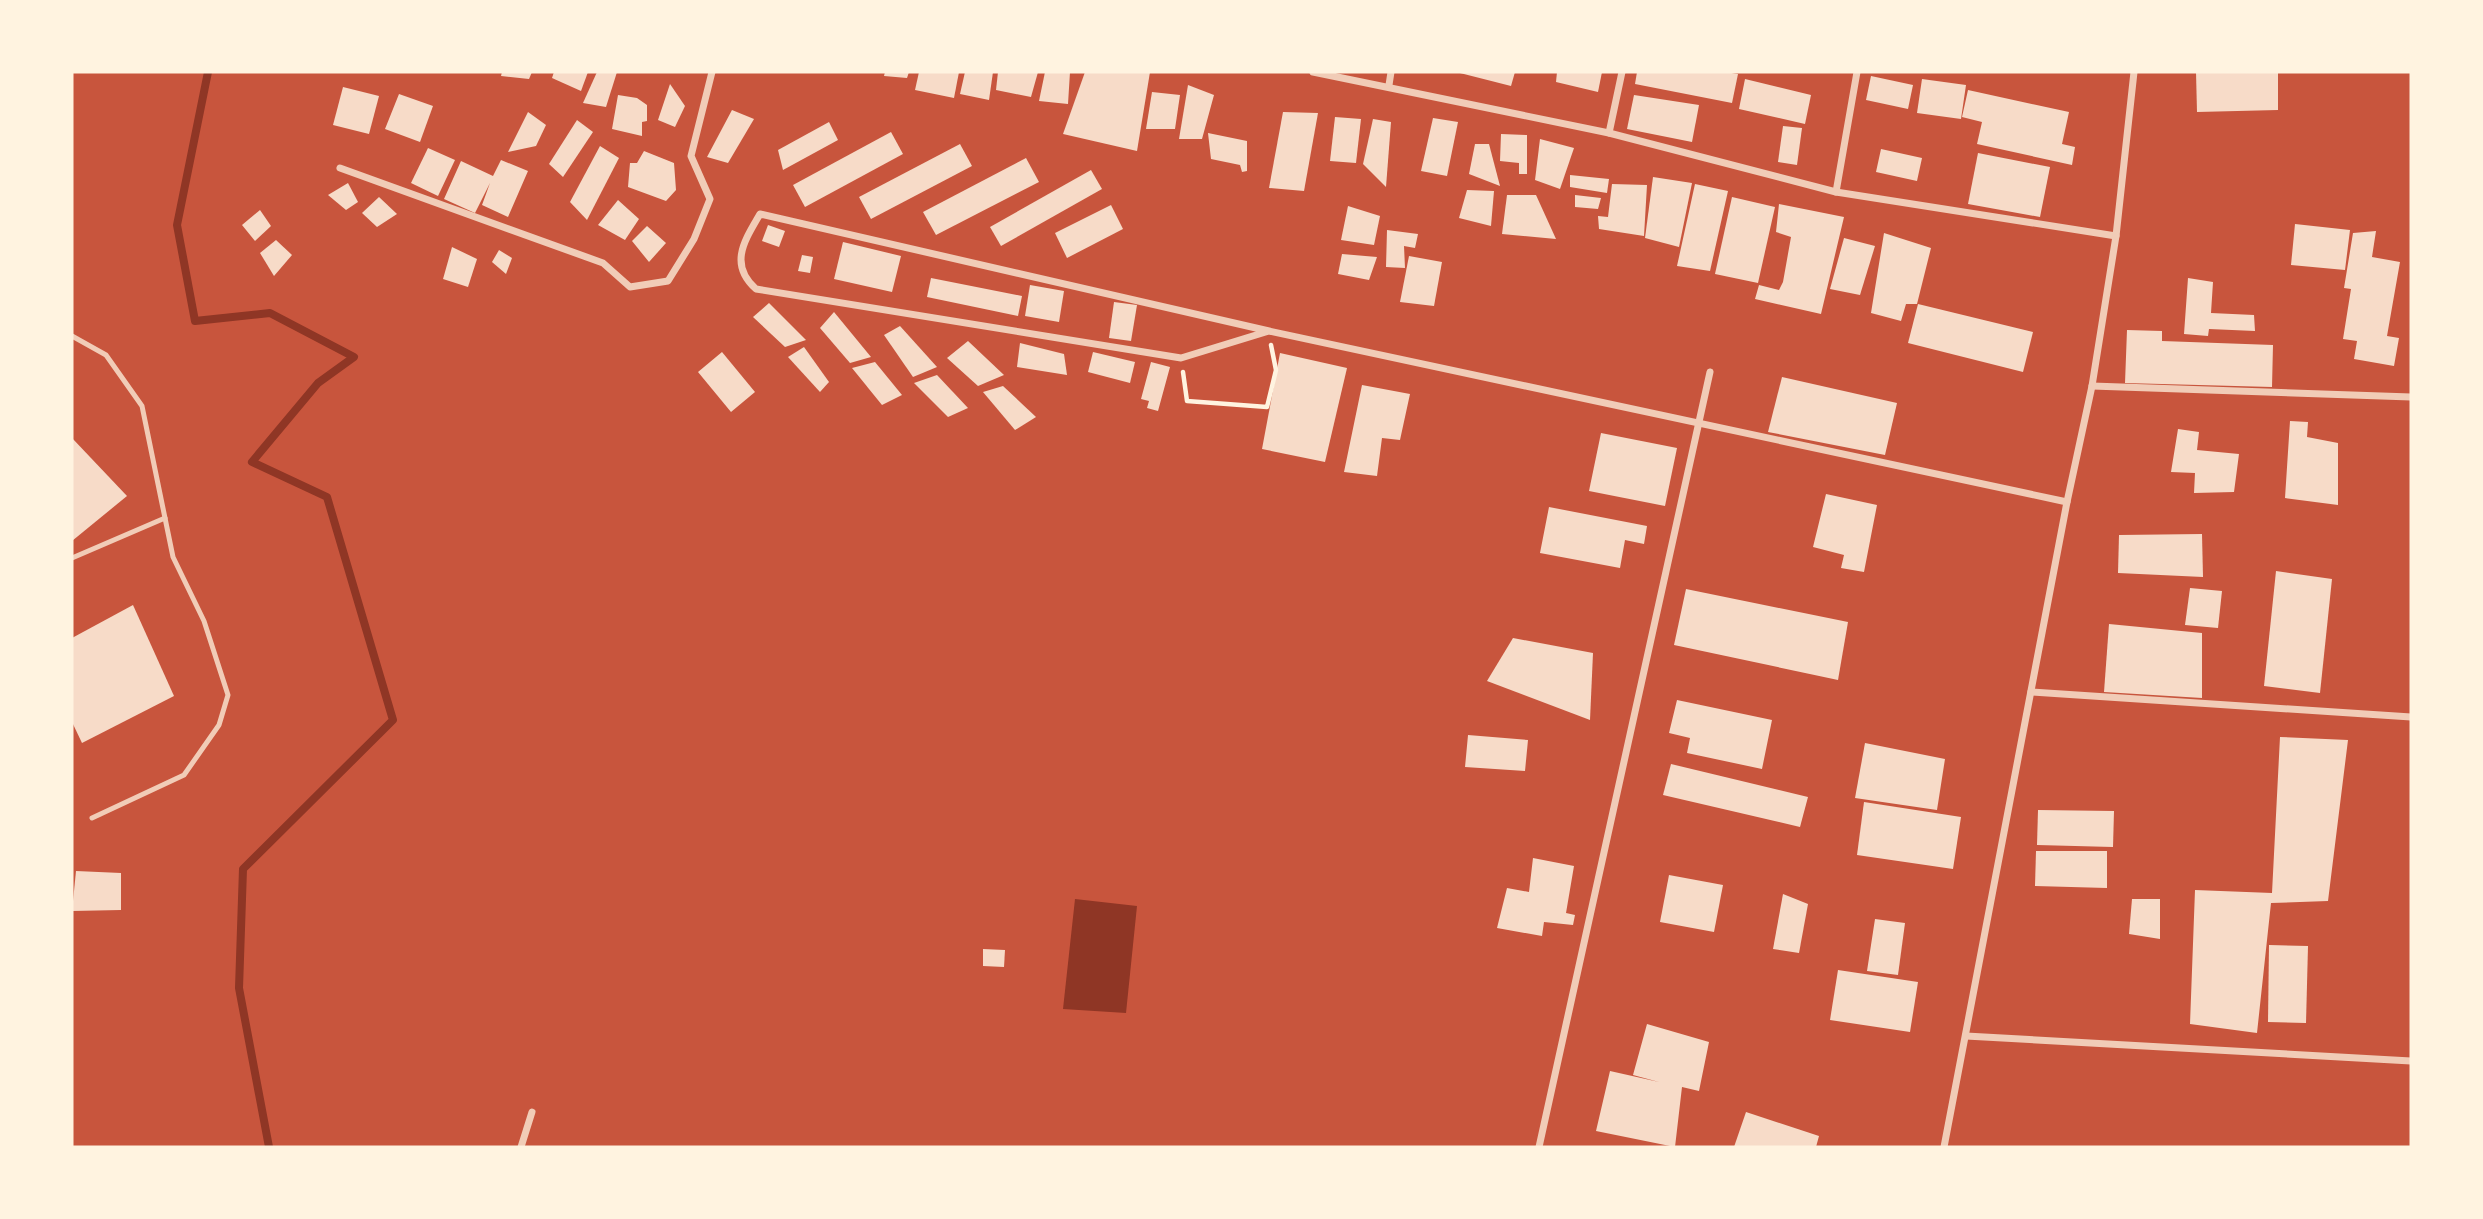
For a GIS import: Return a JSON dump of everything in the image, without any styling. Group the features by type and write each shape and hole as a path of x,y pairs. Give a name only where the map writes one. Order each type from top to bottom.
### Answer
{"street":[{"path":"340,168 603,263 631,288 668,281 694,239 710,199 691,156 712,72"},
{"path":"1313,72 1389,85 1609,133 1836,192 2116,236"},
{"path":"1389,85 1391,72"},
{"path":"1609,133 1622,72"},
{"path":"1836,192 1857,72"},
{"path":"1944,1147 2067,502 2092,386 2116,236 2134,72"},
{"path":"1269,331 1181,358 756,289 743,271 743,243 760,214 1269,331 2067,502"},
{"path":"1539,1147 1710,372"},
{"path":"2092,386 2411,397"},
{"path":"2031,692 2411,717"},
{"path":"1966,1036 2411,1061"},
{"path":"522,1147 532,1112"}],"lane":[{"path":"72,336 106,355 142,407 173,557 204,621 228,695 219,725 184,775 92,818"},
{"path":"72,558 166,519"}],"path":[{"path":"1181,358 1187,401 1267,407 1276,370 1269,331"}],"shaded area":[{"path":"1075,899 1137,906 1126,1013 1063,1009"}],"building":[{"path":"502,72 532,72 529,79 501,76"},
{"path":"554,72 588,72 581,91 552,78"},
{"path":"597,72 617,72 606,107 583,103"},
{"path":"885,72 909,72 907,78 884,76"},
{"path":"919,72 959,72 954,98 915,90"},
{"path":"965,72 993,72 989,100 960,94"},
{"path":"998,72 1038,72 1031,97 996,90"},
{"path":"1045,72 1070,72 1068,104 1039,101"},
{"path":"1085,72 1150,72 1137,151 1063,134"},
{"path":"1456,72 1515,72 1511,86"},
{"path":"1557,72 1602,72 1598,92 1556,82"},
{"path":"1637,72 1738,74 1732,103 1635,84"},
{"path":"2196,72 2278,72 2278,110 2197,112"},
{"path":"1871,76 1913,85 1908,109 1866,100"},
{"path":"1745,79 1811,95 1805,124 1739,109"},
{"path":"1922,79 1966,85 1961,119 1917,113"},
{"path":"670,84 685,106 675,127 658,120"},
{"path":"1188,85 1214,95 1202,139 1179,139"},
{"path":"343,87 379,96 369,134 333,125"},
{"path":"1968,90 2069,112 2062,144 2075,147 2072,165 1977,144 1982,122 1962,117"},
{"path":"1152,92 1180,95 1175,129 1146,129"},
{"path":"399,94 433,106 420,142 385,129"},
{"path":"618,95 637,98 647,105 647,121 642,122 642,136 612,129"},
{"path":"1634,95 1699,105 1692,142 1627,129"},
{"path":"732,110 754,119 728,163 707,157"},
{"path":"528,112 546,125 536,146 508,152"},
{"path":"1283,112 1318,113 1304,191 1269,188"},
{"path":"1335,117 1361,119 1356,163 1330,161"},
{"path":"1433,118 1458,122 1447,176 1421,171"},
{"path":"1373,119 1391,122 1386,187 1363,164"},
{"path":"577,120 593,132 563,177 549,164"},
{"path":"829,122 838,140 783,170 778,150"},
{"path":"1783,126 1802,128 1797,165 1778,162"},
{"path":"891,132 903,154 805,207 793,185"},
{"path":"1208,133 1247,141 1247,171 1242,172 1240,165 1211,159"},
{"path":"1501,134 1527,135 1527,174 1519,174 1519,163 1500,161"},
{"path":"1540,139 1574,148 1560,189 1535,180"},
{"path":"960,144 972,166 871,219 859,197"},
{"path":"1475,144 1489,144 1500,186 1469,174"},
{"path":"600,146 619,158 587,220 570,202"},
{"path":"428,148 455,160 438,196 411,183"},
{"path":"1881,149 1922,158 1917,181 1876,172"},
{"path":"644,151 674,163 676,190 666,201 628,187 630,163 637,163"},
{"path":"1978,153 2050,167 2040,217 1968,204"},
{"path":"1026,158 1039,182 936,235 923,212"},
{"path":"501,160 528,171 508,217 482,205 490,183 475,213 444,199 461,161 493,176"},
{"path":"1091,170 1102,189 1001,246 990,227"},
{"path":"1570,175 1609,179 1607,193 1570,187"},
{"path":"1653,177 1692,183 1679,247 1645,238"},
{"path":"348,183 358,202 346,210 328,195"},
{"path":"1612,184 1647,185 1644,236 1599,229 1598,216 1608,217"},
{"path":"1695,184 1728,191 1710,271 1677,266"},
{"path":"1467,190 1494,191 1491,226 1459,218"},
{"path":"1507,195 1536,195 1556,239 1502,234"},
{"path":"1575,195 1601,198 1598,209 1575,207"},
{"path":"379,197 397,214 377,227 362,213"},
{"path":"1732,197 1775,207 1758,283 1715,274"},
{"path":"618,200 639,219 625,240 598,225"},
{"path":"1779,204 1844,217 1821,314 1755,299 1759,285 1779,290 1783,282 1791,237 1776,232"},
{"path":"1111,205 1123,229 1067,258 1055,233"},
{"path":"1348,206 1380,216 1374,245 1341,240"},
{"path":"260,210 271,226 255,241 242,225"},
{"path":"2295,224 2350,230 2345,270 2291,265"},
{"path":"768,225 785,231 779,247 762,241"},
{"path":"647,226 666,243 649,262 632,241"},
{"path":"1387,230 1418,234 1415,248 1404,246 1405,268 1386,267"},
{"path":"2376,231 2372,257 2400,262 2387,336 2399,338 2394,366 2354,359 2357,341 2343,339 2351,289 2344,288 2353,233"},
{"path":"1884,233 1931,248 1917,304 1906,304 1901,321 1871,313"},
{"path":"1844,238 1875,246 1860,295 1830,289"},
{"path":"276,240 292,255 274,276 260,253"},
{"path":"843,242 901,256 892,292 834,279"},
{"path":"452,247 477,259 468,287 443,279"},
{"path":"499,250 512,258 506,274 492,262"},
{"path":"1342,254 1377,257 1369,280 1338,274"},
{"path":"802,255 813,257 810,273 798,271"},
{"path":"1409,256 1442,262 1434,306 1400,302"},
{"path":"931,278 1022,296 1018,316 927,297"},
{"path":"2188,278 2213,282 2211,313 2254,315 2255,331 2209,329 2208,336 2184,334"},
{"path":"1030,285 1064,291 1059,322 1025,316"},
{"path":"1114,302 1137,305 1131,341 1109,338"},
{"path":"769,303 806,340 785,347 753,317"},
{"path":"1918,304 2033,332 2023,372 1908,343"},
{"path":"834,312 871,357 850,363 820,328"},
{"path":"900,326 937,367 913,377 884,335"},
{"path":"2127,330 2162,331 2162,341 2273,345 2272,387 2125,383"},
{"path":"968,341 1004,375 978,386 947,358"},
{"path":"1020,343 1064,354 1067,375 1017,367"},
{"path":"804,347 829,382 820,392 788,357"},
{"path":"722,352 755,392 731,412 698,372"},
{"path":"1093,352 1135,362 1130,383 1088,372"},
{"path":"1280,353 1347,368 1325,462 1262,449"},
{"path":"875,362 902,395 882,405 852,368"},
{"path":"1151,362 1170,367 1158,411 1147,408 1149,401 1141,399"},
{"path":"937,375 968,408 948,417 914,383"},
{"path":"1782,377 1897,403 1885,455 1768,432"},
{"path":"1362,385 1410,394 1400,440 1382,438 1377,476 1344,472"},
{"path":"1003,386 1036,417 1015,430 983,392"},
{"path":"2290,421 2308,422 2307,437 2338,443 2338,505 2285,498"},
{"path":"2178,429 2199,432 2197,450 2239,454 2234,492 2194,493 2195,473 2171,472"},
{"path":"1601,433 1677,448 1665,506 1589,491"},
{"path":"72,438 127,496 72,541"},
{"path":"1826,494 1877,505 1864,572 1841,568 1844,555 1813,547"},
{"path":"1549,507 1647,526 1644,544 1625,540 1620,568 1540,553"},
{"path":"2202,534 2203,577 2118,573 2119,535"},
{"path":"2276,571 2332,579 2320,693 2264,686"},
{"path":"2190,588 2222,591 2218,628 2185,625"},
{"path":"1686,589 1848,622 1838,680 1674,645"},
{"path":"133,605 174,696 82,743 72,722 72,638"},
{"path":"2109,624 2202,633 2202,698 2104,692"},
{"path":"1513,638 1593,653 1590,720 1487,681"},
{"path":"1677,700 1772,720 1762,769 1687,753 1690,738 1669,733"},
{"path":"1468,735 1528,740 1525,771 1465,767"},
{"path":"2280,737 2348,740 2328,901 2271,903 2257,1033 2190,1024 2195,890 2272,893"},
{"path":"1865,743 1945,759 1937,810 1855,798"},
{"path":"1671,764 1808,797 1800,827 1663,795"},
{"path":"1864,802 1961,817 1953,869 1857,855"},
{"path":"2038,810 2114,811 2113,847 2037,845"},
{"path":"2036,851 2107,851 2107,888 2035,886"},
{"path":"1533,858 1574,866 1566,913 1575,915 1573,925 1544,922 1542,936 1497,928 1507,888 1529,892"},
{"path":"76,871 121,873 121,910 72,911"},
{"path":"1669,875 1723,885 1714,932 1660,922"},
{"path":"1783,894 1808,904 1799,953 1773,949"},
{"path":"2132,899 2160,899 2160,939 2129,934"},
{"path":"1875,919 1905,923 1898,975 1867,971"},
{"path":"2269,945 2308,946 2306,1023 2268,1022"},
{"path":"983,949 1005,950 1004,967 983,966"},
{"path":"1838,970 1918,982 1910,1032 1830,1020"},
{"path":"1647,1024 1709,1042 1699,1091 1682,1087 1675,1147 1596,1131 1610,1071 1659,1082 1633,1075"},
{"path":"1746,1112 1819,1136 1816,1147 1734,1147"}],"waterway":[{"path":"208,72 177,225 195,321 270,313 354,357 318,383 252,462 327,497 393,720 243,869 239,988 269,1147"}]}
